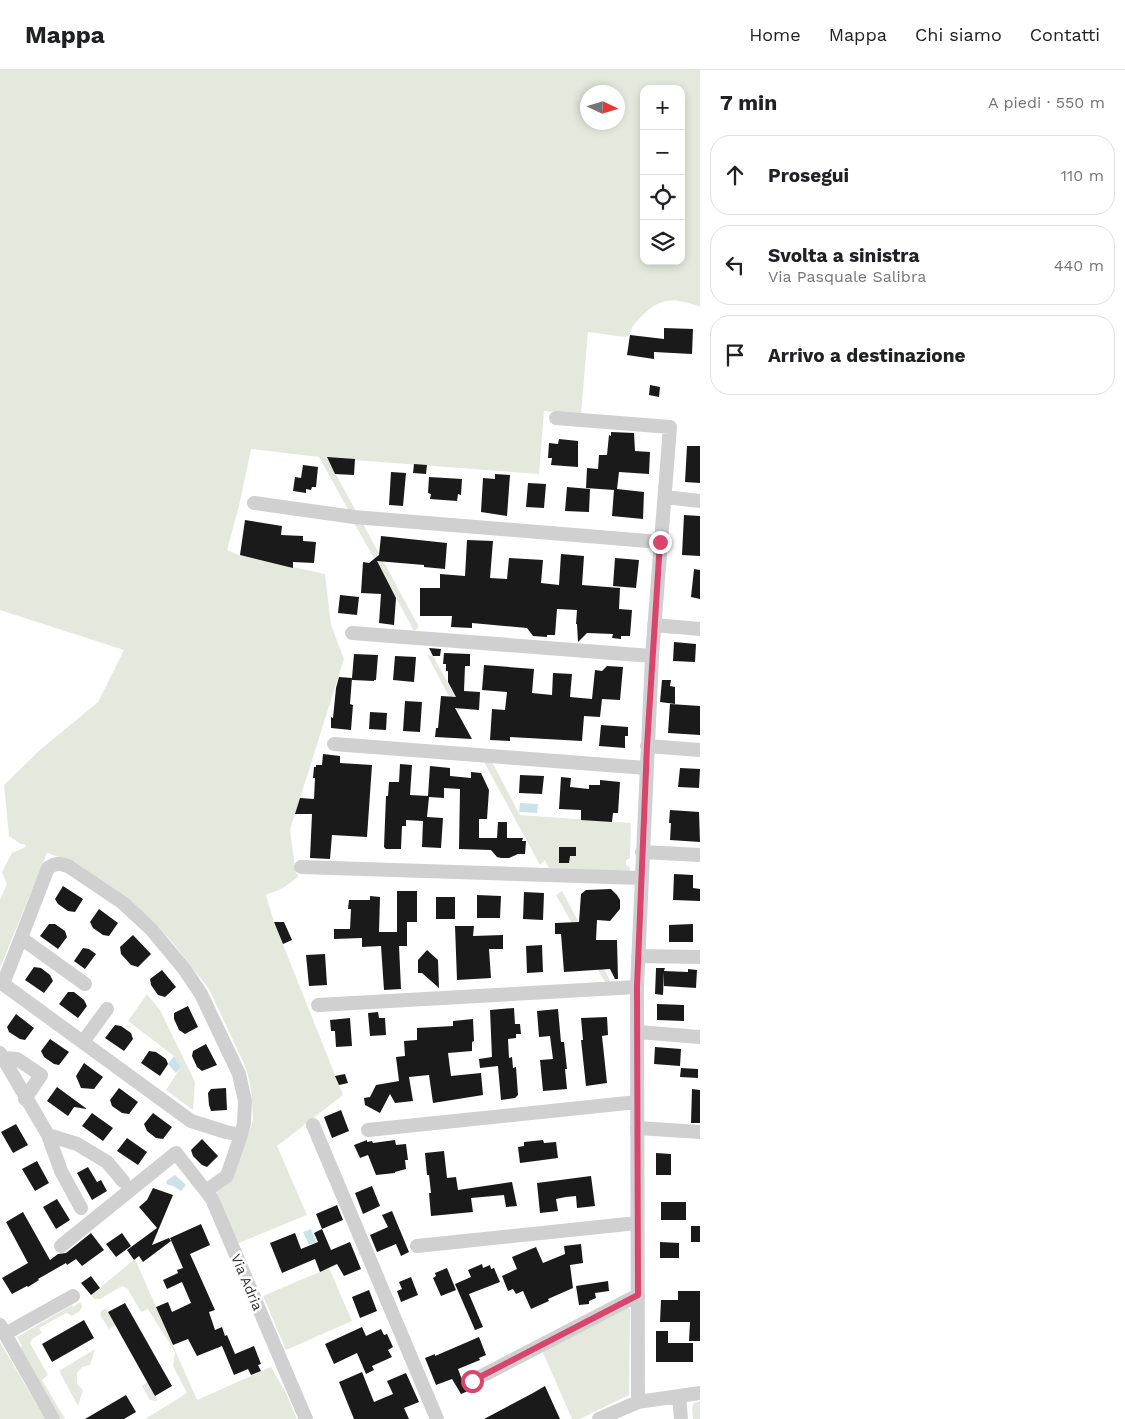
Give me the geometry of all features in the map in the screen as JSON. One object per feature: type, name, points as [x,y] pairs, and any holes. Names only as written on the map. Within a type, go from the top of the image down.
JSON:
[{"type":"street","points":[[556,418],[670,427],[652,656],[638,956],[638,1402]]},
{"type":"street","points":[[665,497],[700,501]]},
{"type":"street","points":[[254,503],[354,517],[660,542]]},
{"type":"street","points":[[654,624],[700,629]]},
{"type":"street","points":[[352,633],[652,656]]},
{"type":"street","points":[[334,744],[646,768]]},
{"type":"street","points":[[647,746],[700,750]]},
{"type":"street","points":[[642,852],[700,855]]},
{"type":"street","points":[[206,1191],[227,1176],[241,1135],[245,1106],[241,1081],[201,994],[185,970],[151,929],[123,903],[68,866],[53,864],[48,868],[2,983],[191,1120],[241,1135]]},
{"type":"street","points":[[301,867],[641,878]]},
{"type":"street","points":[[21,938],[85,984]]},
{"type":"street","points":[[638,956],[700,957]]},
{"type":"street","points":[[318,1005],[637,987]]},
{"type":"street","points":[[83,1042],[107,1009]]},
{"type":"street","points":[[638,1032],[700,1037]]},
{"type":"street","points":[[1,1055],[17,1059],[41,1075],[25,1099]]},
{"type":"street","points":[[1,1055],[25,1099],[48,1135],[61,1171],[81,1208]]},
{"type":"street","points":[[368,1130],[637,1102]]},
{"type":"street","points":[[313,1125],[437,1419]]},
{"type":"street","points":[[637,1128],[700,1132]]},
{"type":"street","points":[[48,1135],[77,1144],[107,1162],[123,1181]]},
{"type":"street","name":"Via Adria","points":[[61,1246],[176,1153],[212,1199],[306,1419]]},
{"type":"street","points":[[417,1246],[637,1223]]},
{"type":"street","points":[[472,1381],[638,1295]]},
{"type":"street","points":[[53,1419],[2,1330],[73,1296]]},
{"type":"street","points":[[599,1419],[638,1402],[700,1393]]},
{"type":"street","points":[[679,1396],[681,1419]]},
{"type":"shaded area","points":[[0,70],[700,70],[700,307],[675,301],[661,303],[647,311],[633,326],[630,335],[625,337],[588,332],[581,414],[544,411],[539,474],[327,458],[356,511],[349,511],[319,457],[251,449],[239,506],[227,550],[238,555],[325,574],[331,625],[344,659],[290,830],[298,877],[283,888],[266,895],[274,922],[343,1095],[277,1146],[307,1215],[239,1243],[233,1237],[216,1193],[233,1180],[253,1120],[251,1089],[246,1068],[209,989],[172,942],[155,923],[126,897],[75,863],[47,853],[0,968],[0,900],[7,884],[2,872],[12,853],[26,847],[25,844],[21,844],[9,836],[4,785],[40,750],[98,702],[124,650],[0,610]]},
{"type":"shaded area","points":[[354,523],[363,524],[419,627],[414,631],[386,579]]},
{"type":"shaded area","points":[[427,655],[433,656],[462,709],[457,711]]},
{"type":"shaded area","points":[[484,762],[492,762],[520,815],[631,823],[630,858],[626,860],[626,865],[630,867],[629,873],[549,868],[545,860],[540,865]]},
{"type":"shaded area","points":[[562,891],[611,982],[605,982],[556,895]]},
{"type":"shaded area","points":[[147,994],[160,1010],[195,1082],[193,1110],[166,1090],[181,1067],[174,1056],[128,1021]]},
{"type":"shaded area","points":[[135,1259],[197,1400],[271,1367],[286,1393],[297,1419],[145,1419],[187,1393],[173,1366],[175,1352],[148,1309],[141,1312],[127,1288],[122,1286],[100,1299],[94,1299],[91,1295]]},
{"type":"shaded area","points":[[329,1268],[352,1321],[286,1350],[263,1296]]},
{"type":"shaded area","points":[[80,1302],[82,1306],[80,1311],[72,1316],[66,1313],[39,1328],[42,1333],[32,1339],[30,1343],[48,1375],[42,1380],[65,1419],[61,1419],[20,1347],[22,1346],[17,1337]]},
{"type":"shaded area","points":[[626,1307],[630,1309],[629,1395],[580,1419],[572,1419],[541,1348]]},
{"type":"shaded area","points":[[106,1308],[116,1325],[109,1329],[100,1315],[101,1311]]},
{"type":"shaded area","points":[[0,1342],[45,1419],[0,1419]]},
{"type":"shaded area","points":[[95,1349],[90,1365],[82,1367],[77,1373],[77,1384],[83,1390],[78,1406],[59,1371]]},
{"type":"shaded area","points":[[148,1382],[158,1400],[150,1400],[142,1386]]},
{"type":"shaded area","points":[[700,1401],[700,1419],[693,1419],[692,1407],[694,1403]]},
{"type":"water","points":[[520,803],[538,804],[537,813],[519,812]]},
{"type":"water","points":[[174,1056],[181,1067],[176,1073],[168,1064]]},
{"type":"water","points":[[175,1175],[186,1185],[181,1191],[166,1184],[167,1180]]},
{"type":"water","points":[[311,1229],[316,1242],[309,1245],[303,1232]]},
{"type":"building","points":[[664,328],[693,329],[692,354],[654,352],[654,359],[627,355],[630,335],[664,339]]},
{"type":"building","points":[[650,385],[660,387],[659,397],[649,395]]},
{"type":"building","points":[[611,432],[634,433],[635,451],[650,452],[649,474],[619,472],[617,489],[644,492],[643,519],[612,516],[614,490],[586,488],[587,468],[598,469],[599,455],[607,455]]},
{"type":"building","points":[[559,439],[578,441],[578,467],[551,465],[552,458],[548,458],[549,443],[558,444]]},
{"type":"building","points":[[687,446],[700,446],[700,483],[685,482]]},
{"type":"building","points":[[327,457],[355,459],[354,475],[335,474]]},
{"type":"building","points":[[414,464],[427,465],[426,474],[413,473]]},
{"type":"building","points":[[303,465],[318,467],[316,487],[312,487],[311,490],[306,489],[306,493],[293,491],[295,477],[301,478]]},
{"type":"building","points":[[391,472],[406,473],[403,506],[389,505]]},
{"type":"building","points":[[495,474],[510,475],[507,516],[481,512],[483,478],[495,479]]},
{"type":"building","points":[[429,477],[462,479],[461,495],[458,494],[457,501],[430,499],[431,494],[428,493]]},
{"type":"building","points":[[528,483],[546,484],[544,508],[526,507]]},
{"type":"building","points":[[567,487],[590,489],[589,512],[565,511]]},
{"type":"building","points":[[684,515],[700,516],[700,556],[682,555]]},
{"type":"building","points":[[245,520],[282,526],[281,535],[303,536],[303,541],[316,542],[314,563],[293,562],[293,568],[240,555]]},
{"type":"building","points":[[381,536],[447,543],[445,569],[424,567],[424,565],[377,561],[396,598],[394,625],[379,623],[381,594],[361,593],[363,562],[369,563],[379,555]]},
{"type":"building","points":[[467,540],[493,541],[490,578],[507,579],[509,558],[543,560],[541,583],[559,585],[561,554],[584,556],[582,585],[620,588],[619,609],[632,610],[630,636],[621,636],[621,639],[612,638],[613,634],[587,633],[578,642],[577,610],[557,609],[555,635],[547,635],[547,637],[533,636],[527,628],[472,623],[472,628],[451,627],[452,616],[420,616],[420,588],[440,588],[440,574],[465,576]]},
{"type":"building","points":[[615,558],[639,560],[636,588],[613,586]]},
{"type":"building","points":[[694,569],[700,570],[700,599],[691,597]]},
{"type":"building","points":[[340,595],[359,597],[357,615],[338,613]]},
{"type":"building","points":[[674,642],[696,644],[695,662],[673,661]]},
{"type":"building","points":[[429,648],[441,649],[440,656],[433,656]]},
{"type":"building","points":[[444,653],[470,654],[470,666],[465,666],[464,691],[480,692],[479,710],[455,708],[472,739],[435,737],[436,728],[438,728],[441,696],[456,697],[448,682],[446,664],[443,664]]},
{"type":"building","points":[[354,654],[378,655],[376,680],[352,680]]},
{"type":"building","points":[[395,656],[416,657],[414,682],[393,680]]},
{"type":"building","points":[[484,665],[534,669],[532,693],[552,695],[553,673],[572,674],[570,697],[592,699],[595,670],[602,671],[607,666],[623,667],[620,700],[602,699],[600,717],[584,716],[582,741],[510,737],[510,741],[490,740],[492,709],[505,710],[507,692],[482,690]]},
{"type":"building","points":[[339,677],[352,678],[350,704],[353,705],[351,730],[331,728],[331,717],[333,718]]},
{"type":"building","points":[[662,680],[671,680],[670,686],[675,687],[675,704],[660,702]]},
{"type":"building","points":[[405,701],[422,702],[420,732],[403,731]]},
{"type":"building","points":[[670,704],[700,706],[700,735],[668,733]]},
{"type":"building","points":[[370,712],[387,713],[386,730],[369,729]]},
{"type":"building","points":[[601,725],[628,727],[628,736],[625,736],[625,748],[599,746]]},
{"type":"building","points":[[323,754],[340,756],[340,763],[372,765],[367,837],[332,835],[330,859],[310,858],[312,814],[295,814],[300,798],[314,799],[314,767],[322,765]]},
{"type":"building","points":[[400,764],[412,765],[410,795],[428,796],[430,766],[450,768],[450,776],[471,778],[471,772],[481,773],[489,790],[487,819],[479,819],[479,838],[497,838],[498,822],[507,822],[507,838],[523,838],[522,841],[526,841],[525,854],[501,858],[497,857],[491,850],[459,849],[460,789],[444,788],[444,798],[429,797],[427,817],[443,818],[441,848],[422,847],[423,821],[406,820],[406,826],[402,826],[401,849],[386,849],[384,847],[386,796],[388,796],[389,782],[399,782]]},
{"type":"building","points":[[680,768],[700,769],[699,788],[678,787]]},
{"type":"building","points":[[520,775],[544,776],[542,794],[519,793]]},
{"type":"building","points":[[561,777],[571,778],[570,787],[589,789],[589,785],[600,785],[600,780],[620,782],[618,813],[613,813],[612,822],[581,820],[581,810],[559,809]]},
{"type":"building","points":[[670,810],[699,812],[700,842],[670,840]]},
{"type":"building","points":[[559,847],[576,847],[576,856],[570,856],[569,863],[559,863]]},
{"type":"building","points":[[674,874],[693,875],[693,888],[700,889],[700,901],[673,900]]},
{"type":"building","points":[[63,886],[83,899],[75,912],[68,911],[58,904],[55,899]]},
{"type":"building","points":[[611,889],[620,900],[620,909],[610,921],[597,920],[596,940],[617,940],[618,979],[615,979],[610,969],[564,972],[561,934],[555,934],[555,923],[579,922],[581,894],[586,890]]},
{"type":"building","points":[[397,891],[417,891],[417,922],[407,922],[407,946],[399,946],[401,989],[384,990],[381,946],[362,947],[362,938],[334,939],[334,929],[350,929],[351,909],[348,909],[349,900],[370,900],[370,896],[380,897],[379,932],[397,932]]},
{"type":"building","points":[[524,892],[544,893],[543,920],[523,919]]},
{"type":"building","points":[[477,895],[501,896],[500,918],[477,918]]},
{"type":"building","points":[[436,897],[455,897],[455,919],[436,919]]},
{"type":"building","points":[[99,909],[118,923],[109,936],[103,935],[93,928],[90,922]]},
{"type":"building","points":[[274,922],[284,922],[292,940],[283,944]]},
{"type":"building","points":[[49,924],[55,924],[65,931],[67,937],[58,949],[40,936]]},
{"type":"building","points":[[693,924],[693,942],[669,942],[669,925]]},
{"type":"building","points":[[455,926],[474,926],[473,936],[503,935],[503,949],[489,949],[491,978],[457,980]]},
{"type":"building","points":[[133,935],[151,954],[138,967],[131,965],[121,954],[120,947]]},
{"type":"building","points":[[542,945],[543,972],[527,973],[526,946]]},
{"type":"building","points":[[83,948],[89,949],[96,954],[85,969],[74,961]]},
{"type":"building","points":[[427,950],[438,960],[439,988],[422,973],[418,973],[418,960]]},
{"type":"building","points":[[325,954],[327,985],[309,986],[306,955]]},
{"type":"building","points":[[34,967],[41,968],[50,975],[53,981],[44,993],[25,980]]},
{"type":"building","points":[[656,968],[665,968],[664,971],[688,972],[688,969],[697,970],[696,988],[664,986],[664,972],[663,995],[655,994]]},
{"type":"building","points":[[162,970],[176,987],[165,997],[158,995],[151,985],[150,979]]},
{"type":"building","points":[[68,992],[74,992],[84,1000],[87,1006],[78,1018],[59,1004]]},
{"type":"building","points":[[657,1004],[684,1005],[684,1021],[657,1020]]},
{"type":"building","points":[[188,1006],[198,1027],[185,1034],[179,1030],[174,1019],[174,1013]]},
{"type":"building","points":[[514,1008],[515,1024],[520,1024],[521,1034],[516,1034],[516,1038],[508,1039],[509,1058],[512,1057],[513,1068],[516,1067],[518,1095],[515,1098],[501,1100],[498,1066],[480,1068],[479,1059],[492,1057],[490,1010]]},
{"type":"building","points":[[558,1009],[561,1042],[564,1042],[567,1089],[543,1091],[540,1060],[553,1059],[550,1036],[539,1037],[537,1011]]},
{"type":"building","points":[[378,1012],[379,1018],[385,1018],[386,1035],[370,1036],[368,1013]]},
{"type":"building","points":[[16,1014],[34,1028],[25,1040],[9,1032],[7,1027]]},
{"type":"building","points":[[607,1017],[608,1035],[602,1036],[607,1083],[586,1086],[581,1040],[583,1040],[581,1018]]},
{"type":"building","points":[[350,1018],[352,1046],[336,1047],[335,1031],[331,1031],[330,1020]]},
{"type":"building","points":[[473,1019],[474,1041],[472,1042],[472,1051],[448,1053],[451,1076],[481,1073],[483,1095],[433,1103],[429,1075],[409,1077],[413,1101],[395,1103],[390,1094],[380,1113],[365,1105],[364,1098],[370,1097],[376,1085],[399,1081],[396,1057],[405,1056],[404,1041],[417,1040],[417,1028],[453,1026],[453,1021]]},
{"type":"building","points":[[115,1025],[121,1026],[131,1033],[133,1039],[124,1051],[105,1038]]},
{"type":"building","points":[[50,1039],[69,1052],[59,1065],[44,1057],[41,1051]]},
{"type":"building","points":[[206,1044],[217,1065],[202,1071],[197,1067],[192,1056],[193,1051]]},
{"type":"building","points":[[655,1047],[681,1049],[680,1066],[654,1064]]},
{"type":"building","points":[[149,1051],[156,1052],[166,1059],[168,1064],[160,1076],[141,1063]]},
{"type":"building","points":[[84,1063],[103,1077],[94,1089],[81,1088],[76,1076]]},
{"type":"building","points":[[681,1068],[698,1069],[698,1078],[680,1077]]},
{"type":"building","points":[[345,1074],[348,1083],[339,1085],[335,1076]]},
{"type":"building","points":[[57,1087],[87,1109],[74,1107],[68,1116],[47,1101]]},
{"type":"building","points":[[119,1088],[138,1102],[129,1114],[122,1113],[112,1106],[110,1100]]},
{"type":"building","points":[[226,1088],[227,1110],[211,1111],[208,1093],[211,1089]]},
{"type":"building","points":[[692,1089],[700,1090],[700,1123],[691,1123]]},
{"type":"building","points":[[341,1110],[349,1131],[332,1138],[324,1117]]},
{"type":"building","points":[[92,1113],[113,1128],[103,1141],[82,1126]]},
{"type":"building","points":[[153,1113],[172,1127],[163,1139],[156,1138],[147,1131],[144,1124]]},
{"type":"building","points":[[16,1124],[28,1145],[13,1153],[1,1132]]},
{"type":"building","points":[[127,1138],[147,1152],[138,1165],[117,1151]]},
{"type":"building","points":[[202,1139],[218,1156],[207,1167],[202,1165],[193,1156],[191,1150]]},
{"type":"building","points":[[367,1140],[367,1142],[372,1141],[373,1143],[395,1140],[396,1145],[406,1144],[408,1160],[405,1160],[406,1169],[395,1173],[376,1175],[368,1155],[360,1158],[354,1145]]},
{"type":"building","points":[[543,1140],[544,1143],[556,1142],[558,1158],[520,1163],[518,1147],[524,1146],[524,1142]]},
{"type":"building","points":[[444,1151],[447,1178],[456,1177],[458,1190],[512,1182],[517,1206],[506,1207],[504,1195],[471,1198],[473,1212],[431,1216],[429,1193],[431,1193],[425,1153]]},
{"type":"building","points":[[656,1153],[671,1154],[671,1175],[656,1175]]},
{"type":"building","points":[[37,1161],[49,1183],[35,1191],[22,1169]]},
{"type":"building","points":[[88,1167],[97,1182],[101,1180],[107,1191],[92,1200],[77,1173]]},
{"type":"building","points":[[591,1176],[595,1206],[577,1208],[576,1196],[566,1197],[556,1199],[558,1211],[540,1213],[537,1183]]},
{"type":"building","points":[[372,1186],[380,1206],[363,1214],[355,1193]]},
{"type":"building","points":[[153,1188],[173,1195],[152,1245],[169,1238],[171,1241],[143,1262],[139,1256],[134,1260],[127,1250],[157,1228],[139,1207],[147,1200]]},
{"type":"building","points":[[57,1199],[70,1220],[56,1229],[43,1207]]},
{"type":"building","points":[[661,1202],[686,1202],[686,1220],[661,1220]]},
{"type":"building","points":[[337,1205],[343,1220],[322,1229],[316,1214]]},
{"type":"building","points":[[392,1211],[409,1252],[401,1256],[396,1244],[377,1252],[370,1235],[388,1227],[382,1215]]},
{"type":"building","points":[[23,1212],[50,1260],[58,1254],[66,1253],[91,1233],[104,1250],[82,1266],[76,1259],[67,1265],[66,1263],[28,1287],[12,1294],[2,1278],[28,1263],[6,1222]]},
{"type":"building","points":[[201,1224],[210,1245],[190,1254],[215,1310],[209,1312],[215,1330],[222,1327],[235,1354],[254,1346],[261,1364],[258,1365],[261,1371],[251,1375],[248,1369],[234,1375],[222,1346],[197,1356],[188,1339],[173,1345],[156,1307],[168,1302],[172,1312],[191,1303],[182,1282],[167,1289],[163,1280],[178,1273],[177,1270],[183,1268],[170,1238]]},
{"type":"building","points":[[691,1226],[700,1226],[700,1242],[691,1242]]},
{"type":"building","points":[[322,1229],[331,1250],[350,1242],[361,1269],[344,1276],[337,1264],[320,1272],[315,1259],[282,1273],[270,1243],[295,1233],[301,1249],[318,1242],[314,1233]]},
{"type":"building","points":[[122,1233],[131,1246],[116,1257],[106,1244]]},
{"type":"building","points":[[660,1242],[679,1243],[679,1258],[660,1258]]},
{"type":"building","points":[[581,1244],[583,1263],[570,1265],[573,1288],[531,1309],[523,1291],[516,1294],[513,1289],[508,1291],[502,1276],[517,1269],[512,1257],[536,1247],[543,1263],[565,1254],[564,1246]]},
{"type":"building","points":[[482,1264],[483,1268],[490,1265],[491,1269],[494,1268],[500,1282],[469,1294],[483,1327],[475,1330],[455,1284],[471,1277],[468,1270]]},
{"type":"building","points":[[447,1268],[456,1290],[441,1296],[433,1278],[436,1276],[435,1273]]},
{"type":"building","points":[[91,1276],[100,1288],[91,1295],[81,1283]]},
{"type":"building","points":[[411,1277],[418,1295],[401,1302],[397,1291],[402,1289],[399,1282]]},
{"type":"building","points":[[608,1281],[609,1291],[595,1293],[596,1298],[589,1301],[589,1304],[579,1305],[576,1286]]},
{"type":"building","points":[[369,1290],[377,1311],[360,1318],[352,1297]]},
{"type":"building","points":[[678,1291],[700,1291],[700,1341],[689,1341],[690,1322],[660,1322],[661,1300],[678,1300]]},
{"type":"building","points":[[125,1303],[172,1386],[155,1396],[108,1312]]},
{"type":"building","points":[[84,1320],[94,1338],[52,1362],[42,1344]]},
{"type":"building","points":[[362,1327],[366,1336],[381,1329],[384,1335],[387,1334],[393,1347],[388,1350],[392,1357],[372,1366],[374,1370],[366,1374],[357,1353],[334,1364],[325,1344]]},
{"type":"building","points":[[656,1331],[668,1331],[668,1343],[693,1343],[693,1362],[656,1362]]},
{"type":"building","points":[[479,1337],[486,1355],[479,1358],[480,1360],[458,1369],[468,1391],[461,1394],[452,1379],[436,1385],[425,1358],[435,1354],[435,1356]]},
{"type":"building","points":[[362,1372],[374,1402],[393,1394],[387,1381],[406,1373],[419,1402],[404,1408],[409,1419],[354,1419],[339,1382]]},
{"type":"building","points":[[545,1386],[560,1419],[484,1419],[533,1393]]},
{"type":"building","points":[[126,1395],[136,1412],[124,1419],[85,1419]]},
{"type":"route","points":[[472,1381],[638,1295],[637,987],[647,746],[660,542]]}]
